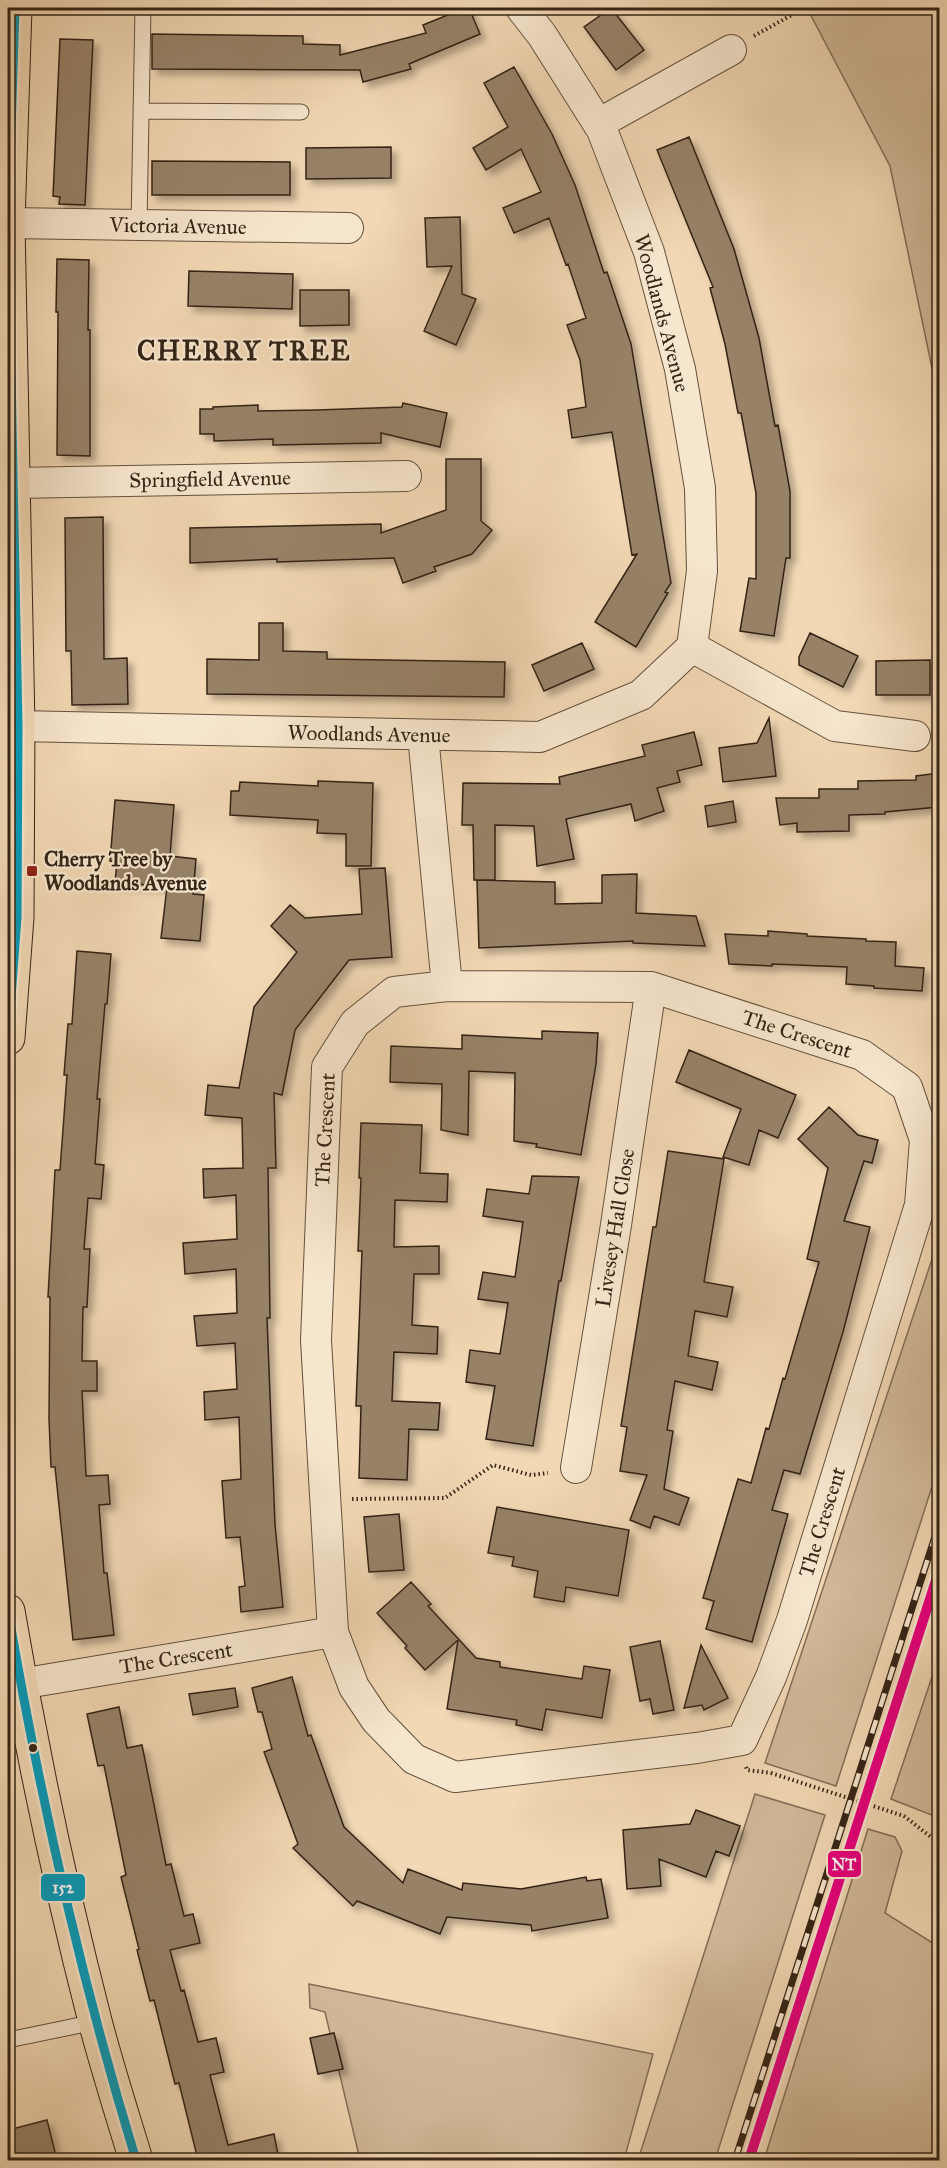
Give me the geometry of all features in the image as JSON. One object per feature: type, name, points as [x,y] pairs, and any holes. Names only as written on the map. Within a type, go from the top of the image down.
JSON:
[{"type":"main road","points":[[8,1038],[18,726],[8,223],[15,8]]},
{"type":"main road","points":[[8,1611],[52,1846],[95,2022],[136,2160]]},
{"type":"street","name":"Woodlands Avenue","points":[[18,726],[540,737],[641,695],[692,647],[702,571],[700,488],[680,369],[649,252],[598,124],[542,34],[521,8]]},
{"type":"street","points":[[598,124],[730,50]]},
{"type":"street","name":"Victoria Avenue","points":[[8,223],[348,228]]},
{"type":"street","name":"Springfield Avenue","points":[[13,483],[406,476]]},
{"type":"street","points":[[692,647],[835,726],[915,736]]},
{"type":"street","points":[[423,735],[447,986]]},
{"type":"street","name":"The Crescent","points":[[447,986],[651,987],[862,1055],[907,1087],[925,1140],[920,1205],[792,1620],[771,1677],[742,1740],[697,1748],[455,1777],[414,1758],[376,1720],[354,1688],[333,1632],[316,1340],[327,1066],[355,1023],[394,992],[447,986]]},
{"type":"street","name":"Livesey Hall Close","points":[[576,1468],[616,1225],[651,987]]},
{"type":"street","name":"The Crescent","points":[[20,1684],[333,1632]]},
{"type":"lane","points":[[139,225],[143,8]]},
{"type":"lane","points":[[141,111],[302,112]]},
{"type":"lane","points":[[8,2040],[95,2022]]},
{"type":"path","points":[[730,50],[804,8]]},
{"type":"path","points":[[326,1500],[445,1498],[493,1465],[531,1475],[576,1468]]},
{"type":"path","points":[[771,1773],[904,1816],[939,1844]]},
{"type":"shaded area","points":[[807,8],[939,8],[939,402],[890,166]]},
{"type":"shaded area","points":[[939,1238],[939,1465],[836,1786],[765,1763]]},
{"type":"shaded area","points":[[939,1656],[939,1818],[891,1799]]},
{"type":"shaded area","points":[[755,1794],[825,1815],[715,2160],[638,2160]]},
{"type":"shaded area","points":[[868,1829],[895,1837],[902,1851],[885,1913],[939,1947],[939,2160],[764,2160]]},
{"type":"shaded area","points":[[309,1984],[653,2054],[624,2160],[360,2160],[325,2012],[310,2008]]},
{"type":"building","points":[[469,8],[480,34],[409,64],[411,69],[363,82],[360,70],[152,69],[152,34],[303,36],[303,44],[340,45],[340,55],[426,33],[423,25]]},
{"type":"building","points":[[611,8],[644,50],[616,70],[584,27]]},
{"type":"building","points":[[60,39],[93,40],[85,205],[59,204],[60,197],[53,196]]},
{"type":"building","points":[[514,67],[552,134],[575,185],[604,273],[607,272],[631,344],[671,583],[665,592],[668,593],[636,647],[595,622],[637,554],[632,555],[612,432],[572,438],[568,410],[586,407],[580,360],[567,325],[586,318],[568,264],[566,265],[549,218],[514,233],[503,208],[541,192],[521,149],[486,170],[473,148],[508,127],[484,83]]},
{"type":"building","points":[[689,137],[734,249],[759,338],[790,491],[790,558],[786,558],[774,636],[740,631],[749,578],[756,579],[756,493],[741,413],[738,413],[725,344],[710,288],[713,287],[657,150]]},
{"type":"building","points":[[391,147],[391,178],[306,179],[306,148]]},
{"type":"building","points":[[152,161],[290,162],[290,195],[152,195]]},
{"type":"building","points":[[460,217],[462,294],[476,299],[456,345],[424,331],[452,266],[427,267],[425,218]]},
{"type":"building","points":[[57,259],[89,260],[90,456],[57,455]]},
{"type":"building","points":[[189,271],[293,274],[292,309],[188,306]]},
{"type":"building","points":[[300,290],[349,290],[349,325],[300,326]]},
{"type":"building","points":[[403,403],[447,413],[440,447],[381,433],[381,443],[273,445],[273,439],[214,441],[214,434],[200,434],[200,409],[213,409],[213,407],[258,405],[258,411],[317,410],[402,407]]},
{"type":"building","points":[[446,459],[481,459],[481,521],[492,530],[472,554],[434,567],[436,571],[403,583],[394,558],[277,562],[277,559],[190,563],[190,528],[381,524],[381,533],[446,510]]},
{"type":"building","points":[[103,517],[104,659],[127,658],[128,704],[72,705],[71,651],[66,651],[65,518]]},
{"type":"building","points":[[259,623],[283,623],[283,651],[327,652],[327,659],[505,662],[504,697],[207,694],[207,659],[259,660]]},
{"type":"building","points":[[810,633],[858,656],[843,687],[799,665],[799,657]]},
{"type":"building","points":[[582,643],[594,669],[544,691],[532,665]]},
{"type":"building","points":[[930,660],[930,695],[876,695],[876,661]]},
{"type":"building","points":[[769,718],[776,776],[723,782],[719,748],[757,743]]},
{"type":"building","points":[[694,732],[702,765],[677,771],[680,782],[657,788],[664,811],[635,821],[631,804],[566,819],[574,859],[537,866],[534,826],[495,825],[495,880],[474,880],[473,825],[462,825],[463,783],[560,784],[559,777],[645,756],[642,745]]},
{"type":"building","points":[[939,773],[939,807],[885,812],[885,814],[849,815],[849,831],[797,832],[797,823],[780,825],[776,798],[819,798],[819,789],[858,789],[858,781],[916,780],[916,776]]},
{"type":"building","points":[[318,781],[373,783],[371,866],[346,866],[346,834],[317,833],[318,820],[230,815],[231,791],[239,791],[240,782],[318,786]]},
{"type":"building","points":[[115,800],[174,805],[170,856],[196,859],[193,894],[204,895],[200,941],[161,938],[167,887],[115,882],[117,862],[110,861]]},
{"type":"building","points":[[733,801],[736,822],[708,827],[705,806]]},
{"type":"building","points":[[385,868],[392,957],[349,960],[295,1030],[282,1095],[274,1093],[276,1168],[268,1168],[270,1318],[267,1318],[275,1525],[283,1607],[241,1612],[239,1587],[245,1586],[240,1537],[226,1538],[222,1481],[241,1479],[239,1417],[205,1420],[204,1392],[237,1389],[235,1343],[197,1346],[194,1316],[237,1313],[236,1269],[185,1274],[183,1243],[237,1239],[236,1195],[204,1198],[203,1169],[243,1168],[242,1118],[205,1115],[208,1085],[239,1088],[254,1007],[297,952],[271,926],[290,905],[305,918],[362,914],[359,869]]},
{"type":"building","points":[[637,874],[636,913],[696,916],[705,946],[633,943],[633,941],[479,948],[477,880],[555,882],[555,904],[602,903],[602,875]]},
{"type":"building","points":[[768,931],[896,942],[895,966],[924,968],[922,991],[846,984],[847,967],[729,964],[725,934],[768,936]]},
{"type":"building","points":[[77,951],[111,954],[97,1099],[100,1099],[95,1164],[104,1165],[101,1199],[88,1198],[84,1249],[90,1249],[87,1307],[83,1307],[82,1361],[97,1361],[97,1391],[82,1391],[86,1476],[108,1475],[110,1504],[99,1505],[104,1573],[107,1573],[114,1635],[73,1640],[55,1467],[51,1467],[50,1297],[48,1297],[55,1170],[60,1170],[67,1075],[64,1075],[68,1024],[72,1024]]},
{"type":"building","points":[[542,1031],[598,1033],[596,1064],[581,1155],[514,1141],[515,1073],[469,1071],[468,1135],[441,1130],[442,1084],[390,1082],[391,1046],[462,1049],[462,1035],[542,1039]]},
{"type":"building","points":[[689,1050],[796,1095],[778,1138],[759,1130],[749,1165],[723,1157],[741,1109],[676,1082]]},
{"type":"building","points":[[829,1107],[858,1135],[878,1140],[872,1163],[864,1161],[844,1221],[870,1227],[843,1332],[800,1474],[784,1470],[772,1510],[788,1514],[752,1642],[706,1629],[714,1601],[703,1598],[738,1479],[751,1483],[766,1428],[769,1429],[783,1378],[785,1379],[819,1262],[807,1259],[828,1168],[798,1139]]},
{"type":"building","points":[[361,1123],[422,1125],[420,1173],[448,1174],[447,1202],[395,1200],[394,1247],[439,1246],[439,1274],[414,1274],[412,1325],[438,1327],[437,1354],[394,1352],[392,1401],[440,1403],[438,1430],[409,1429],[407,1480],[359,1478],[361,1406],[356,1406],[362,1251],[358,1251]]},
{"type":"building","points":[[668,1151],[724,1159],[704,1282],[733,1287],[727,1317],[695,1311],[688,1356],[718,1362],[712,1390],[675,1381],[667,1430],[673,1431],[664,1489],[689,1498],[679,1525],[654,1516],[650,1528],[630,1520],[647,1475],[620,1471],[627,1427],[621,1426],[653,1227],[656,1227]]},
{"type":"building","points":[[532,1176],[579,1177],[561,1281],[559,1281],[533,1446],[486,1439],[495,1386],[466,1382],[470,1350],[500,1354],[508,1303],[478,1299],[483,1272],[515,1277],[523,1222],[483,1216],[487,1189],[529,1194]]},
{"type":"building","points":[[497,1507],[629,1530],[618,1596],[566,1587],[564,1602],[534,1597],[538,1571],[512,1566],[514,1557],[488,1553]]},
{"type":"building","points":[[399,1514],[404,1570],[369,1572],[364,1517]]},
{"type":"building","points":[[411,1582],[431,1604],[428,1606],[476,1658],[500,1662],[500,1667],[582,1679],[584,1666],[610,1670],[602,1718],[546,1709],[542,1730],[516,1725],[517,1720],[447,1709],[458,1640],[425,1670],[377,1613]]},
{"type":"building","points":[[660,1641],[674,1710],[653,1714],[650,1699],[640,1701],[630,1647]]},
{"type":"building","points":[[701,1645],[728,1698],[704,1710],[702,1705],[684,1708]]},
{"type":"building","points":[[292,1677],[308,1736],[311,1735],[344,1827],[403,1883],[408,1869],[462,1890],[463,1883],[521,1889],[586,1877],[587,1881],[601,1879],[608,1918],[532,1931],[531,1925],[447,1917],[440,1934],[357,1901],[353,1906],[293,1848],[298,1844],[264,1752],[272,1749],[262,1712],[258,1712],[252,1688]]},
{"type":"building","points":[[235,1688],[238,1707],[193,1715],[189,1694]]},
{"type":"building","points":[[119,1707],[127,1748],[142,1745],[166,1865],[171,1864],[184,1916],[193,1914],[200,1943],[170,1950],[198,2042],[216,2038],[224,2072],[210,2075],[228,2145],[274,2134],[279,2160],[198,2160],[179,2083],[175,2084],[154,2000],[150,2001],[137,1950],[139,1949],[121,1877],[126,1875],[104,1765],[98,1766],[87,1714]]},
{"type":"building","points":[[696,1810],[740,1826],[729,1856],[716,1851],[706,1877],[659,1859],[661,1886],[627,1889],[623,1830],[690,1824]]},
{"type":"building","points":[[334,2033],[343,2069],[318,2074],[310,2038]]},
{"type":"building","points":[[47,2120],[57,2160],[8,2160],[8,2130]]},
{"type":"railway","points":[[735,2160],[940,1521]]},
{"type":"transit line","name":"152","points":[[8,1038],[17,917],[18,726],[8,223],[15,8]]},
{"type":"transit line","name":"NT","points":[[749,2160],[940,1568]]},
{"type":"transit line","name":"152","points":[[8,1611],[20,1681],[63,1888],[97,2024],[136,2160]]},
{"type":"place","name":"Cherry Tree by Woodlands Avenue","points":[[32,871]]},
{"type":"district","name":"CHERRY TREE","points":[[244,351]]}]
